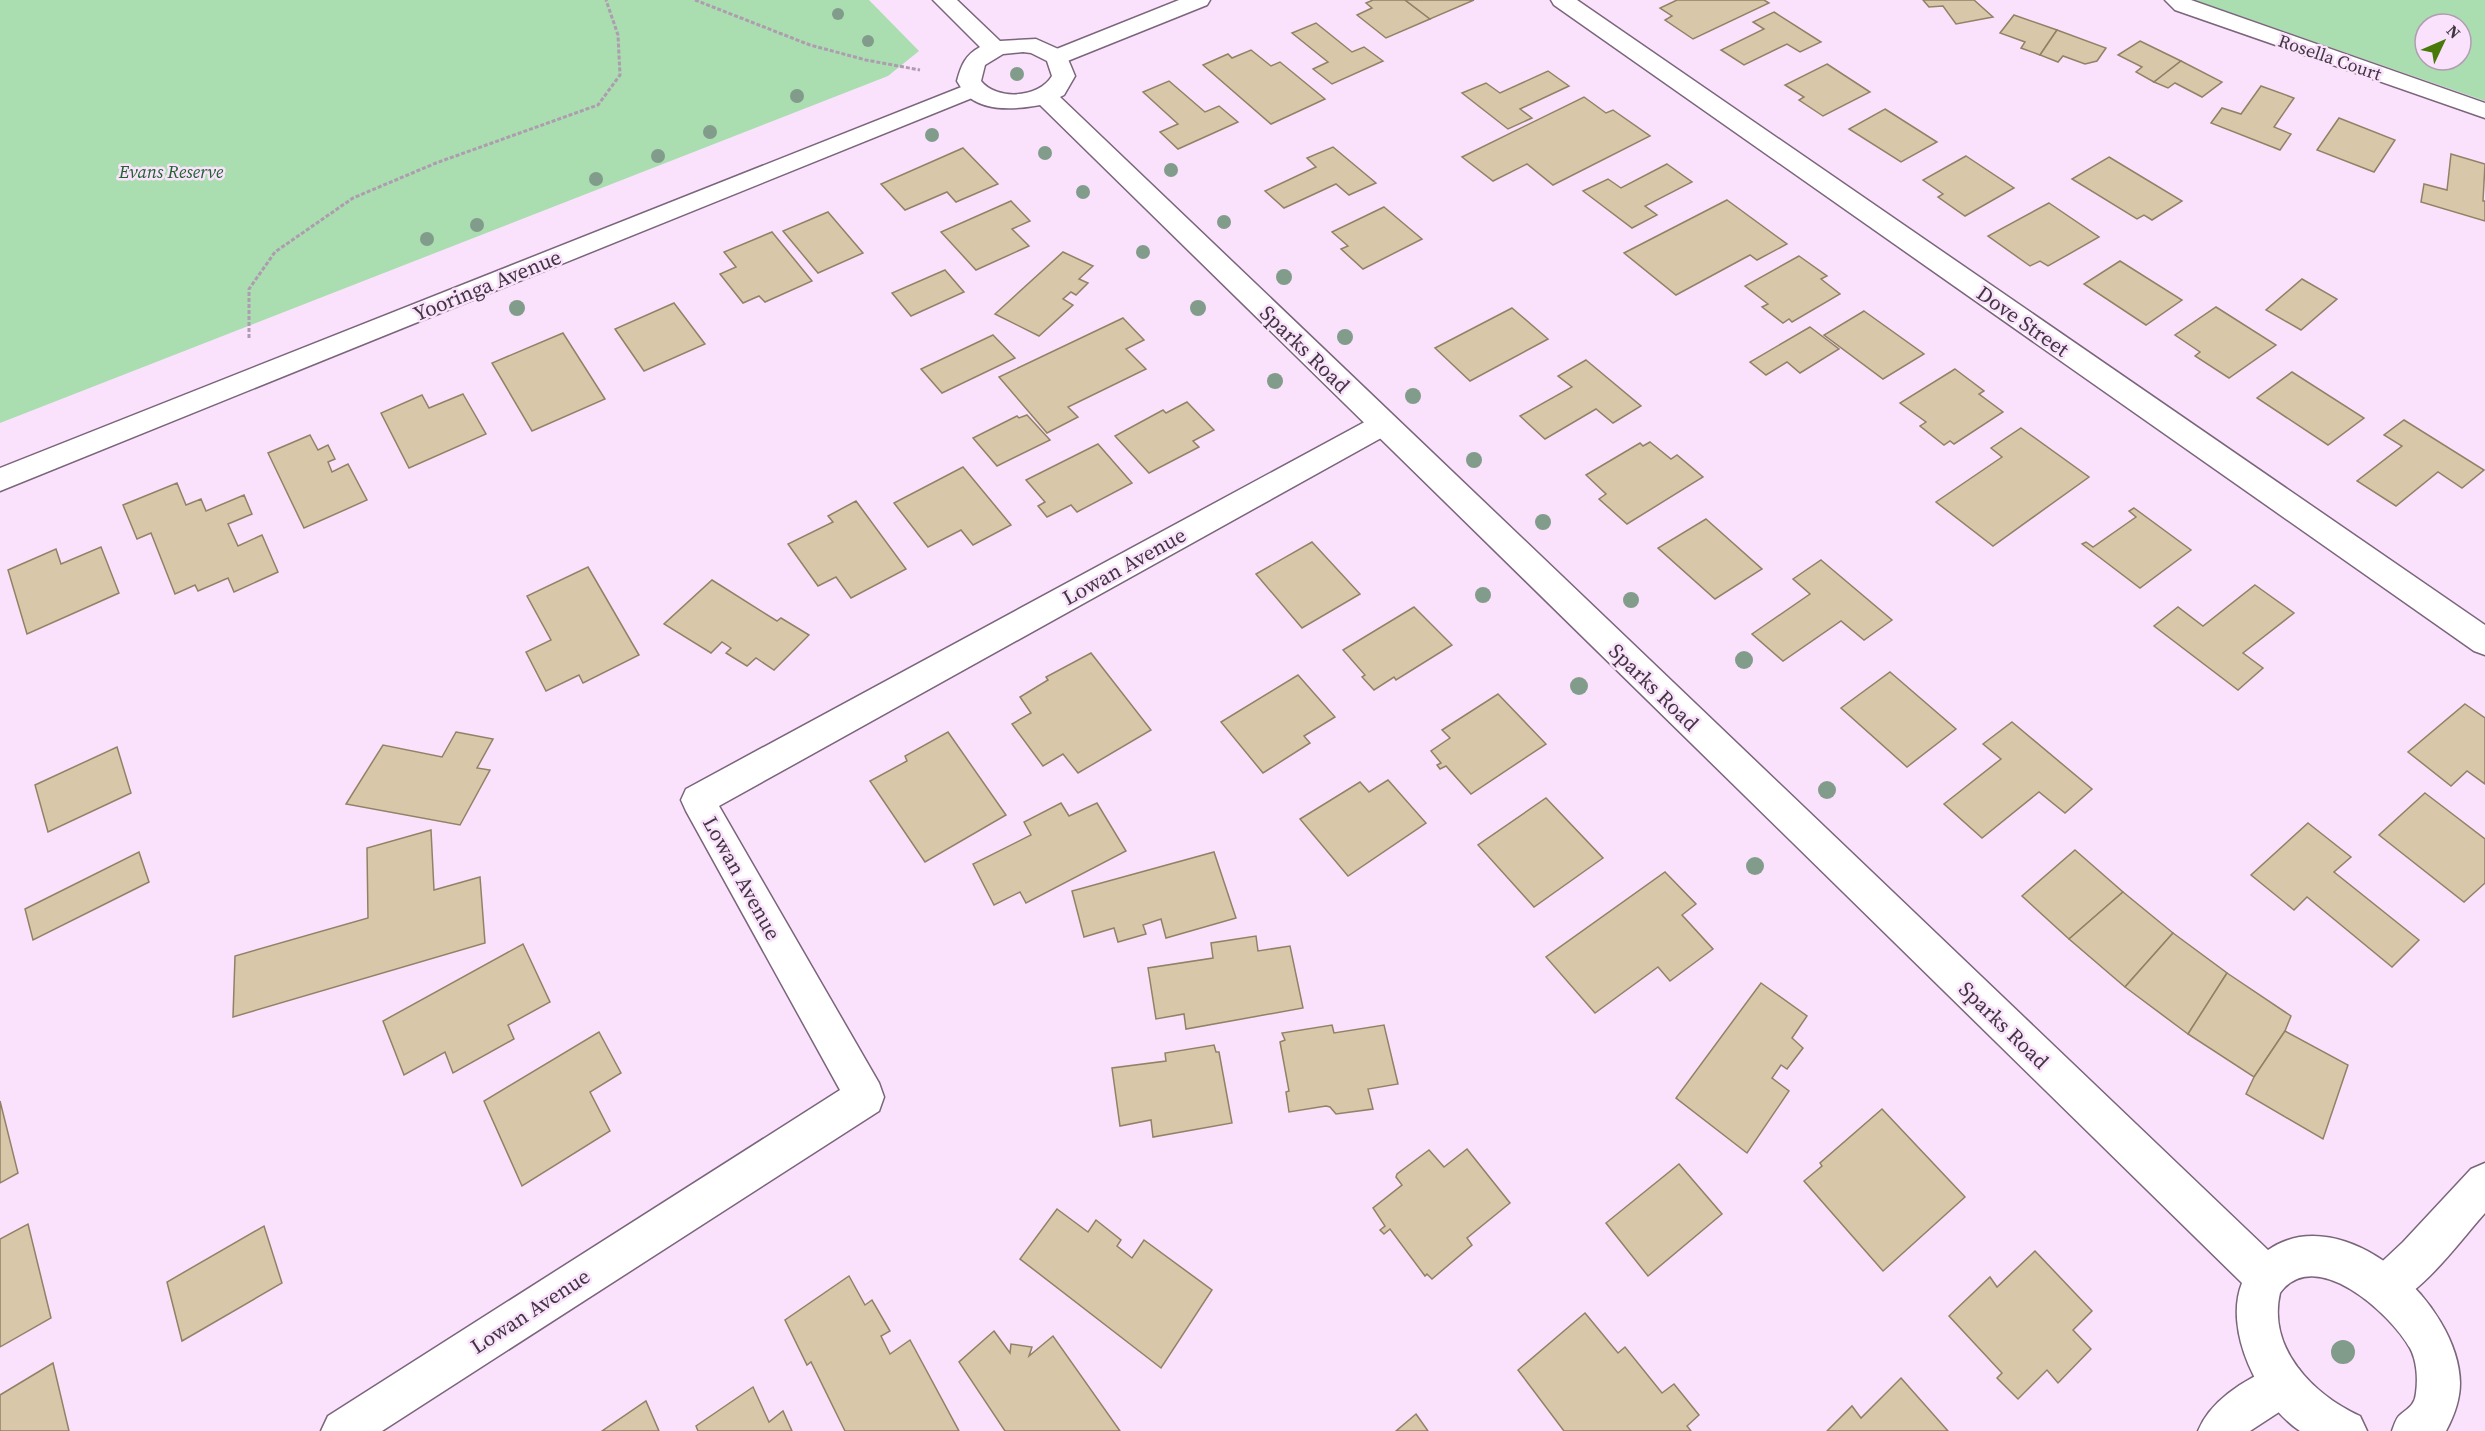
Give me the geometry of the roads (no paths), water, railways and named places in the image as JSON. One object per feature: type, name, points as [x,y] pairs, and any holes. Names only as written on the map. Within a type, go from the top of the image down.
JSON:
[{"type":"street","points":[[944,0],[995,49]]},
{"type":"street","points":[[1057,57],[1199,0]]},
{"type":"street","name":"Dove Street","points":[[1562,0],[2485,642]]},
{"type":"street","name":"Rosella Court","points":[[2176,0],[2183,5],[2485,111]]},
{"type":"street","points":[[1009,45],[1036,46],[1057,57],[1064,72],[1061,81],[1044,95],[1013,102],[990,98],[974,89],[969,80],[969,71],[974,62],[983,54],[995,49],[1009,45]]},
{"type":"street","name":"Yooringa Avenue","points":[[0,480],[974,89]]},
{"type":"street","name":"Sparks Road","points":[[1044,95],[1382,425],[2266,1277]]},
{"type":"street","name":"Lowan Avenue","points":[[344,1431],[865,1096],[698,800],[1382,425]]},
{"type":"street","points":[[2386,1287],[2418,1257],[2485,1183]]},
{"type":"street","points":[[2345,1431],[2309,1410],[2284,1384],[2266,1355],[2257,1325],[2257,1299],[2266,1277],[2283,1263],[2306,1257],[2331,1259],[2359,1269],[2386,1287],[2408,1308],[2426,1334],[2436,1361],[2439,1387],[2434,1410],[2420,1430]]},
{"type":"street","points":[[2220,1431],[2234,1416],[2284,1384]]},
{"type":"park label","name":"Evans Reserve","points":[[171,171]]}]
